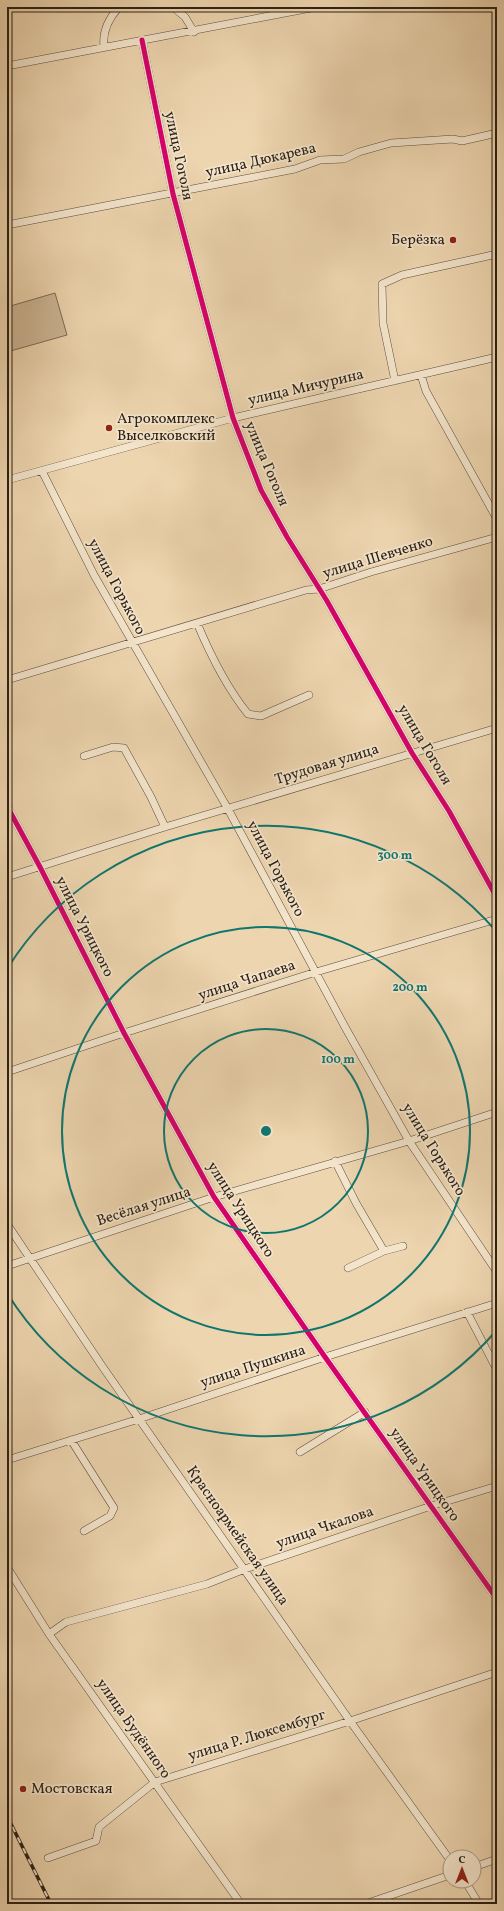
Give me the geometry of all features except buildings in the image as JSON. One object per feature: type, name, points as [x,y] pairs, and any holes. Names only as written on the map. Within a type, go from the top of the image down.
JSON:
[{"type":"street","points":[[104,47],[103,38],[110,17],[119,7]]},
{"type":"street","points":[[173,7],[185,17],[194,32]]},
{"type":"street","points":[[7,66],[142,40],[194,32],[316,7]]},
{"type":"street","name":"улица Гоголя","points":[[142,40],[173,194],[233,418],[261,490],[412,753],[449,811],[497,898]]},
{"type":"street","name":"улица Дюкарева","points":[[7,225],[295,170],[320,160],[344,158],[359,152],[391,144],[453,139],[462,141],[497,133]]},
{"type":"street","points":[[395,381],[383,323],[382,284],[402,276],[497,254]]},
{"type":"street","name":"улица Мичурина","points":[[7,480],[233,418],[497,357]]},
{"type":"street","points":[[421,375],[426,391],[497,519]]},
{"type":"street","name":"улица Горького","points":[[42,471],[94,575],[130,642],[228,809],[345,1027],[409,1140],[497,1272]]},
{"type":"street","name":"улица Шевченко","points":[[7,680],[91,656],[130,642],[306,590],[319,589],[371,572],[497,537]]},
{"type":"street","points":[[197,623],[205,642],[248,714],[261,716],[309,695]]},
{"type":"street","name":"Трудовая улица","points":[[7,877],[165,827],[497,728]]},
{"type":"street","points":[[84,756],[113,747],[124,748],[151,797],[165,827]]},
{"type":"street","name":"улица Урицкого","points":[[7,806],[40,867],[124,1033],[214,1197],[325,1357],[497,1599]]},
{"type":"street","name":"улица Чапаева","points":[[7,1072],[316,972],[497,920]]},
{"type":"street","name":"Весёлая улица","points":[[7,1266],[214,1197],[409,1140],[497,1112]]},
{"type":"street","points":[[335,1161],[356,1203],[384,1251]]},
{"type":"street","name":"Красноармейская улица","points":[[7,1224],[29,1259],[139,1419],[350,1721],[442,1849]]},
{"type":"street","points":[[348,1268],[384,1251],[403,1246]]},
{"type":"street","name":"улица Пушкина","points":[[7,1460],[139,1419],[325,1357],[497,1304]]},
{"type":"street","points":[[467,1312],[497,1370]]},
{"type":"street","points":[[300,1452],[365,1412]]},
{"type":"street","points":[[71,1440],[114,1508],[110,1516],[84,1531]]},
{"type":"street","name":"улица Чкалова","points":[[49,1634],[66,1622],[207,1584],[244,1569],[431,1506],[497,1486]]},
{"type":"street","name":"улица Будённого","points":[[7,1567],[49,1634],[241,1904]]},
{"type":"street","name":"улица Р. Люксембург","points":[[48,1858],[96,1841],[99,1827],[155,1782],[350,1721],[497,1672]]},
{"type":"street","points":[[482,1864],[497,1859]]},
{"type":"street","points":[[365,1904],[442,1878]]},
{"type":"street","points":[[470,1889],[480,1904]]},
{"type":"shaded area","points":[[55,293],[67,335],[7,352],[7,307]]},
{"type":"railway","points":[[7,1816],[51,1904]]},
{"type":"cycle path","points":[[142,40],[173,194],[233,418],[261,490],[287,537],[327,601],[412,753],[449,811],[497,898]]},
{"type":"cycle path","points":[[7,806],[40,867],[124,1033],[214,1197],[325,1357],[497,1599]]},
{"type":"place","name":"Берёзка","points":[[453,240]]},
{"type":"place","name":"Агрокомплекс Выселковский","points":[[109,428]]},
{"type":"place","name":"Мостовская","points":[[23,1789]]}]
